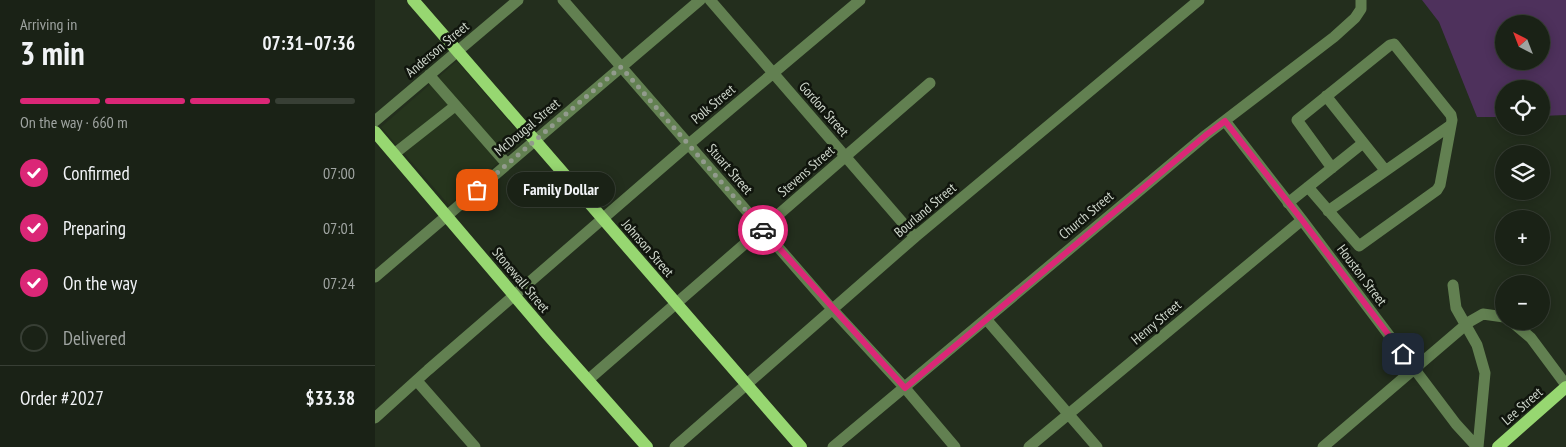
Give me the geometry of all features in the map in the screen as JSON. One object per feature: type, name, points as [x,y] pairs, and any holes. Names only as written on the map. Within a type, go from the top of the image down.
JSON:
[{"type":"main road","name":"Johnson Street","points":[[413,0],[801,447]]},
{"type":"main road","name":"Stonewall Street","points":[[375,132],[647,447]]},
{"type":"main road","name":"Lee Street","points":[[1498,447],[1566,386]]},
{"type":"street","name":"Anderson Street","points":[[375,121],[519,0]]},
{"type":"street","name":"Stuart Street","points":[[563,0],[955,447]]},
{"type":"street","name":"McDougal Street","points":[[375,277],[700,0]]},
{"type":"street","name":"Gordon Street","points":[[710,0],[915,237]]},
{"type":"street","name":"Bourland Street","points":[[675,447],[915,237],[1199,0]]},
{"type":"street","name":"Polk Street","points":[[417,381],[854,2]]},
{"type":"street","name":"Church Street","points":[[833,447],[1206,135],[1334,37],[1355,18],[1361,5]]},
{"type":"street","points":[[1308,187],[1356,245],[1359,246],[1363,245],[1437,190],[1440,185],[1451,125],[1451,115],[1394,44],[1389,45],[1297,120],[1332,168]]},
{"type":"street","points":[[429,75],[507,164]]},
{"type":"street","name":"Stevens Street","points":[[588,380],[930,83]]},
{"type":"street","points":[[1326,96],[1385,170]]},
{"type":"street","points":[[394,154],[455,106]]},
{"type":"street","name":"Houston Street","points":[[1225,121],[1456,424],[1477,447]]},
{"type":"street","points":[[1328,211],[1451,125]]},
{"type":"street","points":[[1288,203],[1363,144]]},
{"type":"street","name":"Henry Street","points":[[1029,447],[1302,220]]},
{"type":"street","points":[[1453,285],[1456,308],[1477,345],[1485,373],[1477,447]]},
{"type":"street","points":[[1323,447],[1466,324],[1483,314],[1495,316]]},
{"type":"street","points":[[986,319],[1097,447]]},
{"type":"street","points":[[1522,330],[1531,338],[1566,386]]},
{"type":"street","points":[[375,418],[417,381],[475,447]]},
{"type":"shaded area","points":[[1422,0],[1566,0],[1566,115],[1550,116],[1550,80],[1495,80],[1495,117],[1477,117],[1439,22]]},
{"type":"shaded area","points":[[457,61],[525,140],[449,205],[381,127]]},
{"type":"way so far","points":[[477,190],[621,67],[763,230]]},
{"type":"place","name":"Family Dollar","points":[[477,190]]},
{"type":"route","points":[[763,230],[905,388],[1225,121],[1403,354]]}]
